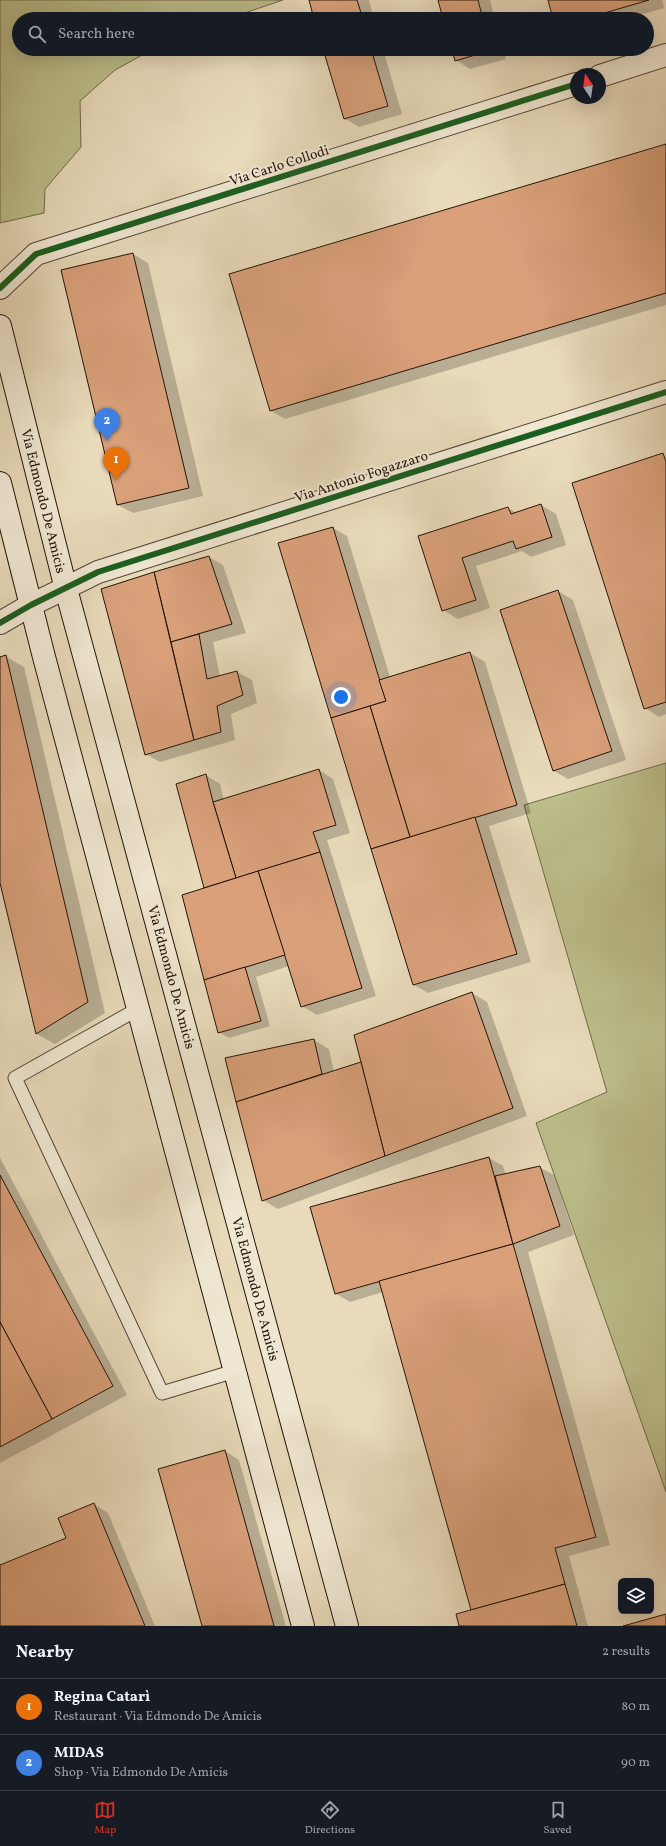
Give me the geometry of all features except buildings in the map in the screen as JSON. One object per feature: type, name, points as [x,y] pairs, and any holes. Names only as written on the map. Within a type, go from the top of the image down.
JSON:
[{"type":"main road","points":[[606,74],[666,55]]},
{"type":"main road","name":"Via Carlo Collodi","points":[[0,288],[36,254],[570,86]]},
{"type":"main road","name":"Via Edmondo De Amicis","points":[[0,326],[66,589],[347,1626]]},
{"type":"main road","name":"Via Antonio Fogazzaro","points":[[0,624],[31,605],[98,572],[666,392]]},
{"type":"main road","points":[[0,483],[138,1009],[303,1626]]},
{"type":"lane","points":[[138,1009],[15,1078],[162,1393],[235,1371]]},
{"type":"green space","points":[[0,0],[283,0],[248,12],[12,12],[12,56],[140,56],[115,70],[80,101],[81,147],[45,189],[44,213],[0,223]]},
{"type":"green space","points":[[666,763],[666,1492],[536,1123],[607,1092],[524,805]]},
{"type":"cycle path","points":[[0,288],[36,254],[570,86]]},
{"type":"cycle path","points":[[0,623],[31,605],[98,572],[666,392]]},
{"type":"place","name":"MIDAS","points":[[107,441]]},
{"type":"place","name":"Regina Catarì","points":[[116,480]]}]
